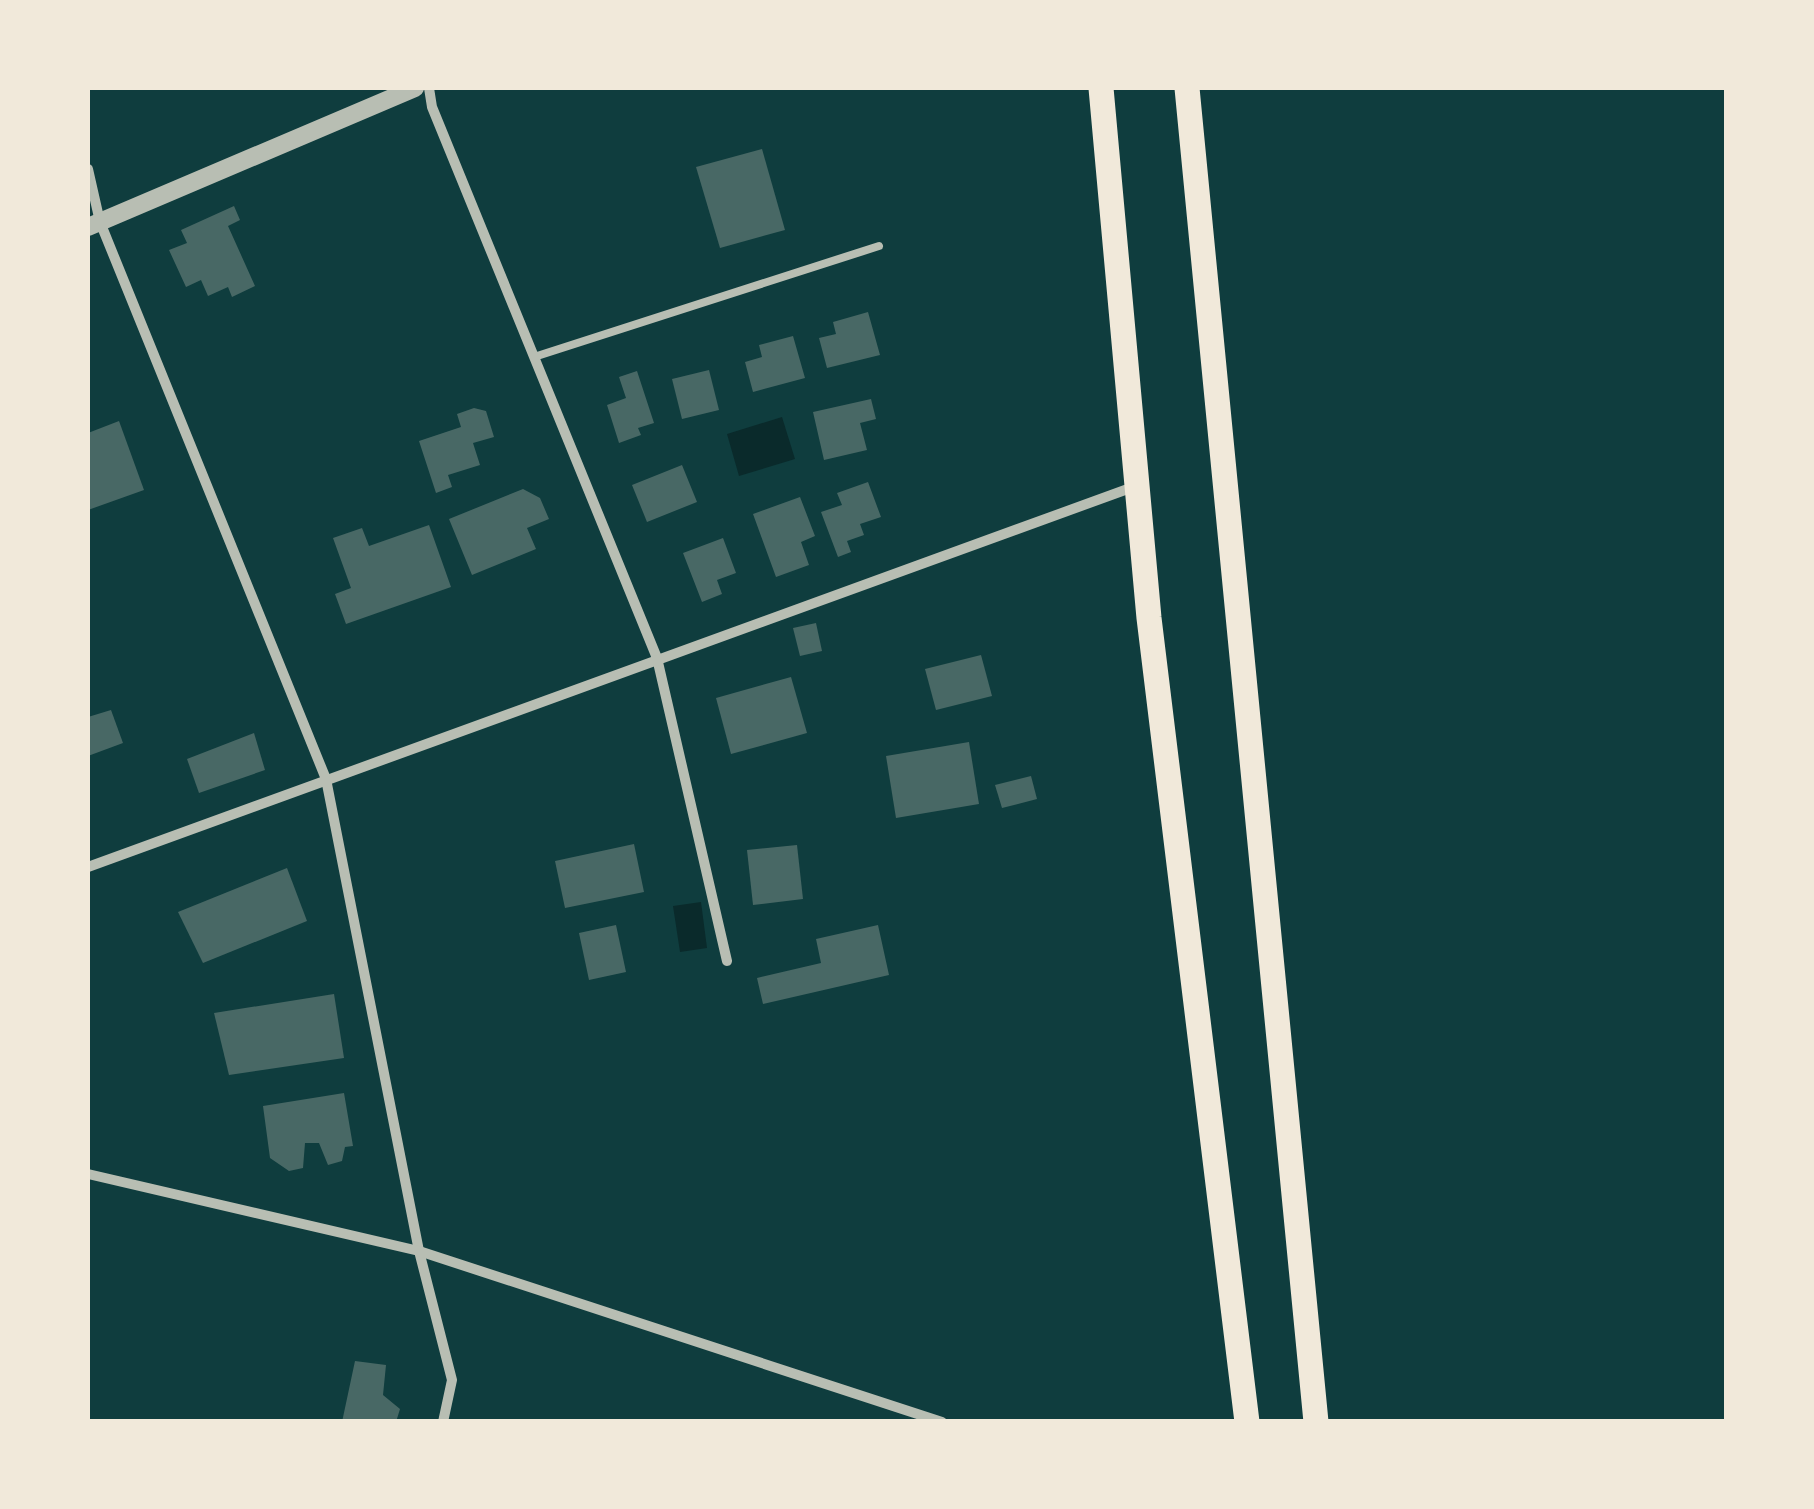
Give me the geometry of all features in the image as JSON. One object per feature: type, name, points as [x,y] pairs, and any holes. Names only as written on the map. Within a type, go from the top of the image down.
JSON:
[{"type":"main road","points":[[1101,88],[1151,638],[1247,1422]]},
{"type":"main road","points":[[1187,88],[1316,1422]]},
{"type":"street","points":[[94,225],[416,88]]},
{"type":"street","points":[[429,88],[432,107],[657,658],[726,961]]},
{"type":"street","points":[[88,169],[94,225],[326,779],[419,1250],[452,1380],[443,1422]]},
{"type":"street","points":[[88,867],[1137,485]]},
{"type":"street","points":[[88,1174],[419,1250],[942,1422]]},
{"type":"lane","points":[[534,357],[879,246]]},
{"type":"water","points":[[782,417],[795,459],[739,476],[727,434]]},
{"type":"water","points":[[701,902],[707,948],[680,952],[673,906]]},
{"type":"building","points":[[762,149],[785,230],[720,248],[696,167]]},
{"type":"building","points":[[234,206],[240,220],[228,226],[255,286],[232,297],[228,287],[208,296],[201,280],[186,287],[169,250],[187,243],[181,230]]},
{"type":"building","points":[[868,312],[880,355],[827,368],[819,338],[836,334],[833,322]]},
{"type":"building","points":[[793,336],[805,378],[753,392],[745,362],[762,357],[759,345]]},
{"type":"building","points":[[709,370],[719,410],[682,419],[672,379]]},
{"type":"building","points":[[637,371],[654,423],[638,428],[641,435],[619,443],[607,405],[626,398],[619,377]]},
{"type":"building","points":[[871,399],[876,419],[860,423],[867,450],[824,460],[813,412]]},
{"type":"building","points":[[474,408],[486,411],[494,437],[473,443],[480,465],[448,475],[452,487],[436,493],[419,441],[461,427],[457,414]]},
{"type":"building","points":[[119,421],[144,490],[88,510],[88,433]]},
{"type":"building","points":[[682,465],[697,502],[647,522],[632,485]]},
{"type":"building","points":[[868,482],[881,517],[860,524],[864,535],[847,541],[851,552],[838,557],[821,512],[842,505],[837,493]]},
{"type":"building","points":[[523,489],[540,498],[549,519],[527,528],[536,549],[472,575],[449,519]]},
{"type":"building","points":[[800,497],[815,536],[801,542],[809,565],[776,577],[753,514]]},
{"type":"building","points":[[429,525],[451,587],[346,624],[335,594],[351,588],[333,538],[362,528],[369,546]]},
{"type":"building","points":[[723,538],[736,573],[717,580],[722,594],[702,602],[683,553]]},
{"type":"building","points":[[816,623],[822,651],[800,656],[793,628]]},
{"type":"building","points":[[981,655],[992,696],[936,710],[925,669]]},
{"type":"building","points":[[791,677],[807,733],[731,754],[716,698]]},
{"type":"building","points":[[111,710],[123,743],[88,756],[88,717]]},
{"type":"building","points":[[254,733],[265,770],[199,793],[187,759]]},
{"type":"building","points":[[969,742],[979,804],[896,818],[886,756]]},
{"type":"building","points":[[1031,776],[1037,799],[1002,808],[995,785]]},
{"type":"building","points":[[634,844],[644,892],[565,908],[555,861]]},
{"type":"building","points":[[797,845],[803,899],[753,905],[747,850]]},
{"type":"building","points":[[287,868],[307,921],[203,963],[178,912]]},
{"type":"building","points":[[616,925],[626,972],[589,980],[579,933]]},
{"type":"building","points":[[878,925],[889,975],[763,1004],[757,978],[821,963],[816,939]]},
{"type":"building","points":[[334,994],[344,1058],[229,1075],[214,1013]]},
{"type":"building","points":[[344,1093],[353,1146],[345,1147],[342,1161],[328,1165],[319,1143],[305,1143],[303,1168],[289,1171],[270,1158],[263,1106]]},
{"type":"building","points":[[355,1361],[386,1365],[383,1395],[400,1409],[396,1422],[342,1422]]}]
